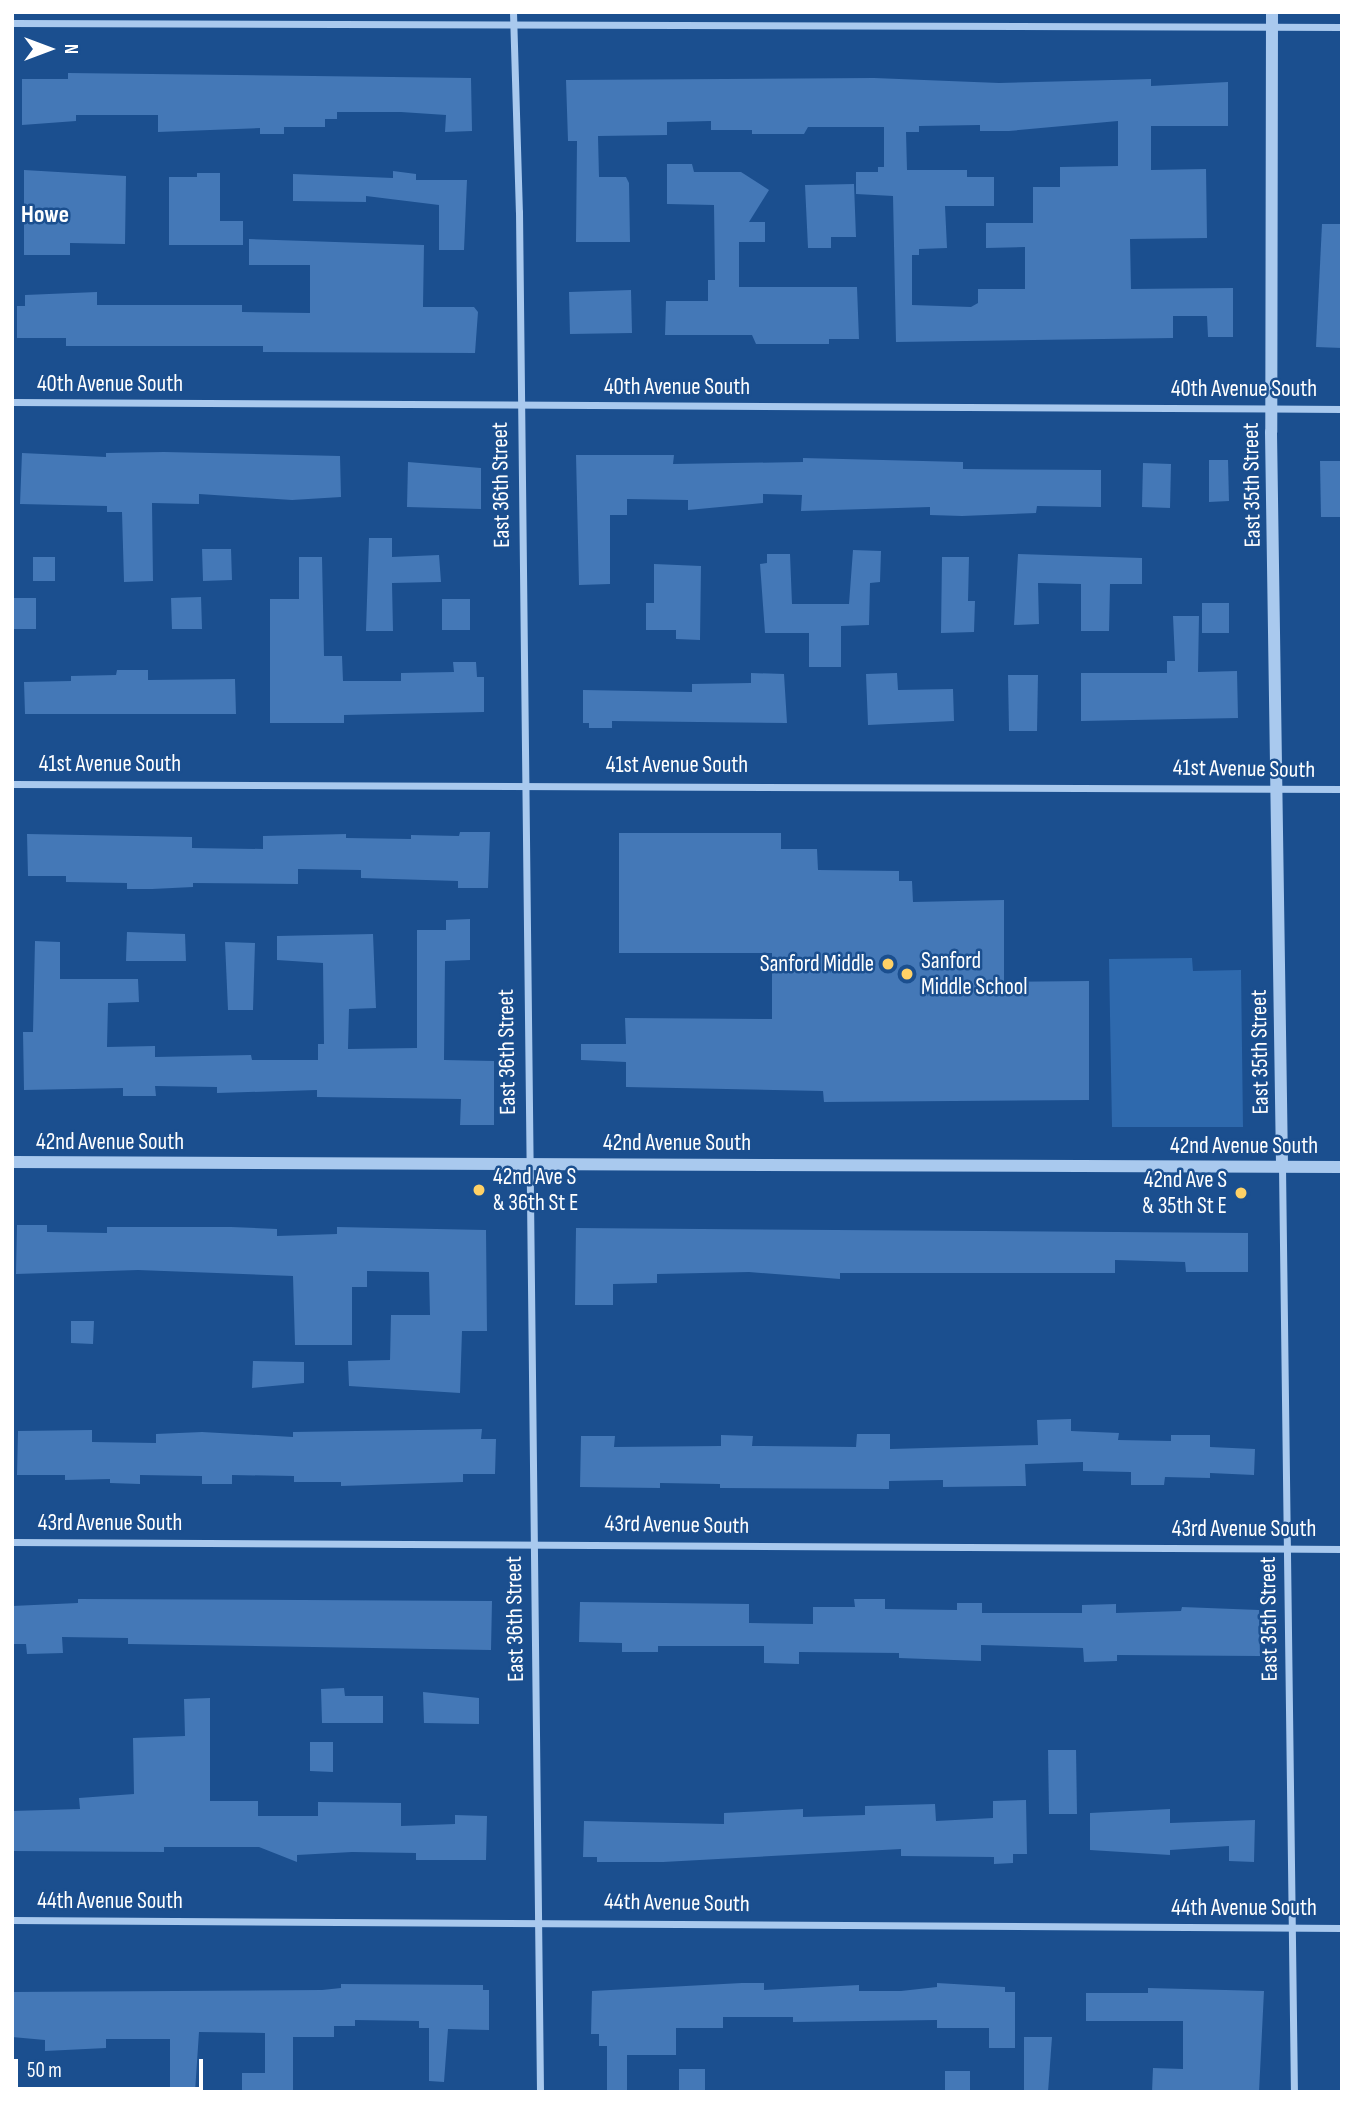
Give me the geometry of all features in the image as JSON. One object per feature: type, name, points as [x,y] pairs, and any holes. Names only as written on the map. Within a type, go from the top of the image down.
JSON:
[{"type":"street","name":"East 36th Street","points":[[513,12],[519,212],[518,405],[540,2092]]},
{"type":"street","name":"East 35th Street","points":[[1272,12],[1272,408],[1295,1928],[1294,2092]]},
{"type":"street","points":[[12,23],[1342,27]]},
{"type":"street","name":"40th Avenue South","points":[[12,402],[1342,409]]},
{"type":"street","name":"41st Avenue South","points":[[12,783],[1342,789]]},
{"type":"street","name":"42nd Avenue South","points":[[12,1162],[1342,1167]]},
{"type":"street","name":"43rd Avenue South","points":[[12,1542],[533,1542],[1342,1549]]},
{"type":"street","name":"44th Avenue South","points":[[12,1920],[538,1921],[1342,1928]]},
{"type":"shaded area","points":[[1192,958],[1193,971],[1241,970],[1243,1127],[1112,1127],[1109,959]]},
{"type":"building","points":[[68,73],[471,78],[472,131],[445,132],[446,115],[401,112],[337,112],[337,119],[325,119],[325,127],[284,127],[284,134],[260,134],[260,128],[158,132],[158,115],[76,115],[76,121],[22,125],[22,79],[68,79]]},
{"type":"building","points":[[874,78],[999,83],[1151,79],[1151,86],[1228,82],[1228,126],[1151,126],[1151,170],[1206,169],[1207,238],[1130,239],[1131,289],[1233,288],[1233,337],[1208,337],[1207,316],[1173,316],[1173,338],[896,342],[893,196],[856,194],[856,172],[878,172],[878,167],[884,167],[884,127],[808,127],[804,134],[752,134],[752,130],[711,130],[711,121],[667,122],[667,135],[598,136],[599,177],[626,177],[629,183],[630,242],[576,242],[577,141],[568,141],[566,80]],"holes":[[[1118,121],[1118,166],[1060,167],[1060,187],[1033,187],[1033,223],[986,223],[986,248],[1025,247],[1025,289],[978,289],[978,303],[971,307],[912,305],[912,255],[919,255],[919,249],[947,248],[945,206],[994,206],[994,177],[967,177],[967,170],[907,170],[906,132],[919,132],[919,126],[980,125],[980,131],[1009,131]]]},
{"type":"building","points":[[667,164],[692,164],[694,172],[741,172],[769,190],[749,222],[765,222],[765,242],[739,242],[739,287],[857,287],[859,339],[829,339],[829,344],[756,344],[752,335],[665,335],[666,301],[708,301],[708,280],[715,280],[714,205],[667,204]]},
{"type":"building","points":[[24,170],[126,176],[125,244],[70,243],[70,255],[24,255]]},
{"type":"building","points":[[393,171],[416,174],[416,180],[467,180],[464,250],[439,250],[439,205],[366,196],[366,202],[293,201],[293,174],[393,178]]},
{"type":"building","points":[[197,173],[220,173],[220,221],[243,221],[243,245],[169,245],[169,177],[197,177]]},
{"type":"building","points":[[854,184],[856,237],[831,237],[831,248],[808,248],[805,185]]},
{"type":"building","points":[[1322,224],[1342,224],[1342,348],[1316,347]]},
{"type":"building","points":[[249,239],[424,245],[423,307],[474,307],[478,312],[475,353],[263,352],[263,346],[66,346],[66,338],[17,338],[17,306],[25,306],[25,295],[97,292],[97,305],[242,305],[242,312],[310,313],[310,265],[249,265]]},
{"type":"building","points":[[631,290],[632,333],[570,334],[569,292]]},
{"type":"building","points":[[22,453],[106,457],[106,453],[340,456],[341,497],[292,500],[199,494],[199,504],[152,503],[153,581],[124,582],[122,512],[107,512],[107,506],[20,504]]},
{"type":"building","points":[[576,455],[674,455],[673,464],[803,462],[803,458],[963,462],[963,469],[1101,470],[1101,507],[1037,506],[1036,513],[962,516],[930,515],[930,507],[801,511],[802,495],[763,494],[763,503],[688,510],[688,500],[627,499],[627,515],[610,515],[610,584],[579,585]]},
{"type":"building","points":[[1209,460],[1228,460],[1229,501],[1209,502]]},
{"type":"building","points":[[1320,461],[1340,461],[1342,517],[1321,517]]},
{"type":"building","points":[[408,462],[481,468],[481,509],[407,507]]},
{"type":"building","points":[[1143,463],[1171,464],[1170,508],[1142,507]]},
{"type":"building","points":[[369,538],[392,538],[392,557],[439,555],[441,582],[392,583],[393,631],[366,631]]},
{"type":"building","points":[[202,549],[231,549],[232,580],[203,581]]},
{"type":"building","points":[[853,550],[881,551],[880,582],[870,583],[869,625],[841,626],[841,667],[809,667],[809,633],[765,633],[760,564],[767,563],[767,554],[790,554],[792,604],[849,604]]},
{"type":"building","points":[[1018,554],[1142,558],[1142,584],[1110,584],[1109,631],[1081,631],[1081,584],[1038,583],[1039,624],[1014,625]]},
{"type":"building","points":[[33,557],[55,557],[55,581],[33,581]]},
{"type":"building","points":[[299,557],[322,557],[324,656],[342,656],[343,681],[401,681],[401,673],[454,672],[453,662],[476,662],[477,677],[484,677],[484,712],[344,715],[344,723],[270,723],[270,599],[299,599]]},
{"type":"building","points":[[942,557],[969,557],[968,601],[975,601],[974,632],[941,633]]},
{"type":"building","points":[[654,564],[701,566],[700,640],[676,639],[676,630],[646,630],[646,603],[654,603]]},
{"type":"building","points":[[201,597],[202,629],[172,629],[171,598]]},
{"type":"building","points":[[12,598],[36,598],[36,629],[12,629]]},
{"type":"building","points":[[442,599],[470,599],[470,630],[442,630]]},
{"type":"building","points":[[1202,603],[1229,603],[1229,633],[1202,633]]},
{"type":"building","points":[[1173,616],[1199,616],[1198,672],[1237,671],[1238,718],[1081,721],[1081,673],[1167,673],[1167,661],[1175,661]]},
{"type":"building","points":[[117,670],[148,670],[148,680],[235,679],[236,714],[25,714],[24,682],[71,681],[71,676],[116,675]]},
{"type":"building","points":[[751,673],[784,674],[787,723],[612,721],[612,728],[589,728],[589,723],[583,723],[583,690],[692,692],[692,684],[751,683]]},
{"type":"building","points":[[897,673],[898,690],[953,689],[954,721],[868,725],[866,674]]},
{"type":"building","points":[[1008,675],[1038,675],[1037,731],[1009,731]]},
{"type":"building","points":[[460,832],[490,832],[488,888],[458,888],[458,881],[361,878],[361,870],[298,869],[298,884],[193,883],[193,887],[152,889],[127,889],[127,883],[66,882],[66,876],[28,876],[27,834],[192,837],[192,848],[263,849],[263,836],[346,834],[346,838],[411,839],[411,835],[459,836]]},
{"type":"building","name":"Sanford Middle","points":[[619,833],[781,833],[781,849],[817,849],[818,870],[899,871],[899,881],[912,881],[913,902],[1004,900],[1004,982],[1089,981],[1089,1100],[824,1102],[823,1091],[626,1087],[626,1062],[581,1060],[581,1044],[626,1044],[625,1018],[772,1019],[772,953],[619,953]]},
{"type":"building","points":[[470,919],[470,960],[445,961],[444,1060],[494,1061],[494,1125],[460,1125],[461,1099],[317,1097],[317,1090],[217,1093],[217,1087],[155,1086],[156,1096],[123,1096],[123,1088],[24,1090],[23,1032],[33,1032],[35,941],[60,942],[60,979],[138,979],[139,1002],[108,1003],[107,1047],[155,1046],[155,1057],[251,1055],[252,1060],[318,1060],[318,1044],[324,1044],[323,963],[277,960],[277,936],[373,934],[376,1008],[349,1009],[348,1049],[417,1048],[417,930],[446,930],[446,920]]},
{"type":"building","points":[[127,932],[185,934],[186,961],[126,961]]},
{"type":"building","points":[[225,942],[255,943],[253,1010],[228,1010]]},
{"type":"building","points":[[17,1225],[47,1225],[47,1232],[107,1233],[107,1227],[231,1227],[277,1229],[277,1236],[337,1234],[337,1227],[486,1230],[487,1331],[462,1331],[460,1393],[349,1386],[348,1361],[390,1360],[391,1315],[430,1315],[429,1272],[367,1271],[367,1287],[352,1287],[352,1345],[295,1345],[293,1276],[138,1270],[16,1274]]},
{"type":"building","points":[[576,1228],[1248,1233],[1248,1272],[1186,1272],[1185,1262],[1115,1260],[1115,1273],[840,1273],[840,1279],[749,1272],[657,1274],[657,1283],[613,1284],[613,1305],[575,1305]]},
{"type":"building","points":[[71,1321],[94,1321],[93,1344],[71,1343]]},
{"type":"building","points":[[253,1361],[304,1362],[304,1383],[252,1388]]},
{"type":"building","points":[[1071,1419],[1071,1431],[1119,1433],[1118,1440],[1171,1441],[1171,1435],[1210,1435],[1210,1447],[1255,1449],[1254,1475],[1210,1473],[1210,1478],[1165,1477],[1164,1485],[1131,1485],[1131,1472],[1083,1471],[1083,1462],[1025,1464],[1026,1486],[943,1487],[943,1480],[889,1481],[889,1489],[720,1488],[720,1484],[660,1483],[660,1488],[580,1487],[581,1436],[615,1436],[614,1447],[721,1446],[721,1435],[753,1436],[752,1446],[856,1447],[857,1434],[890,1434],[890,1449],[1038,1445],[1037,1420]]},
{"type":"building","points":[[482,1429],[481,1439],[496,1439],[495,1474],[463,1474],[463,1482],[341,1486],[341,1482],[294,1482],[294,1476],[232,1475],[232,1484],[202,1484],[202,1476],[140,1475],[140,1484],[110,1483],[110,1479],[65,1480],[65,1475],[17,1475],[18,1431],[92,1430],[92,1442],[156,1443],[156,1434],[202,1432],[293,1437],[293,1432]]},
{"type":"building","points":[[78,1599],[492,1601],[491,1650],[128,1644],[128,1638],[62,1637],[63,1653],[27,1654],[26,1644],[12,1644],[12,1606],[78,1603]]},
{"type":"building","points":[[854,1599],[885,1599],[885,1609],[957,1610],[957,1603],[982,1603],[982,1613],[1082,1613],[1082,1605],[1116,1604],[1116,1613],[1181,1611],[1182,1607],[1259,1610],[1260,1656],[1117,1655],[1117,1661],[1084,1662],[1083,1648],[981,1645],[981,1661],[899,1658],[899,1653],[799,1652],[799,1664],[764,1663],[764,1646],[658,1646],[658,1652],[622,1652],[622,1643],[579,1642],[580,1602],[749,1604],[749,1623],[813,1624],[813,1607],[855,1607]]},
{"type":"building","points":[[344,1688],[345,1696],[383,1696],[383,1723],[322,1723],[321,1689]]},
{"type":"building","points":[[423,1692],[479,1698],[479,1724],[424,1723]]},
{"type":"building","points":[[210,1698],[210,1801],[258,1801],[258,1816],[318,1816],[318,1802],[401,1803],[401,1826],[455,1824],[455,1815],[487,1816],[486,1860],[416,1860],[416,1853],[352,1852],[297,1855],[297,1862],[259,1847],[164,1847],[164,1852],[12,1851],[12,1811],[80,1809],[79,1798],[134,1794],[133,1738],[185,1736],[184,1699]]},
{"type":"building","points":[[310,1742],[333,1742],[333,1772],[310,1771]]},
{"type":"building","points":[[1048,1750],[1076,1750],[1077,1814],[1049,1814]]},
{"type":"building","points":[[1026,1800],[1027,1854],[1013,1854],[1013,1863],[994,1864],[994,1857],[901,1856],[901,1849],[663,1862],[597,1862],[597,1857],[583,1857],[584,1821],[724,1824],[724,1813],[803,1809],[803,1817],[865,1815],[865,1806],[935,1804],[936,1821],[993,1818],[993,1801]]},
{"type":"building","points":[[1170,1809],[1170,1823],[1255,1820],[1254,1862],[1229,1861],[1229,1846],[1170,1850],[1170,1855],[1090,1850],[1090,1813]]},
{"type":"building","points":[[764,1983],[764,1990],[859,1985],[859,1991],[901,1991],[937,1987],[937,1983],[1005,1987],[1005,1992],[1015,1992],[1015,2048],[989,2048],[989,2028],[937,2028],[937,2020],[793,2022],[793,2017],[723,2017],[723,2028],[676,2028],[676,2055],[627,2055],[627,2092],[607,2092],[607,2046],[599,2046],[599,2034],[591,2034],[592,1991]]},
{"type":"building","points":[[341,1984],[483,1985],[483,1990],[489,1990],[489,2030],[448,2029],[444,2082],[429,2081],[429,2028],[419,2028],[419,2021],[355,2020],[355,2026],[334,2026],[334,2037],[293,2037],[293,2092],[242,2092],[242,2073],[265,2073],[265,2033],[199,2032],[195,2092],[170,2092],[170,2039],[106,2039],[106,2048],[45,2051],[45,2040],[12,2037],[12,1992],[322,1990],[341,1988]]},
{"type":"building","points":[[1148,1988],[1264,1991],[1259,2092],[1152,2092],[1153,2068],[1183,2069],[1183,2021],[1086,2021],[1086,1993],[1148,1993]]},
{"type":"building","points":[[1024,2037],[1052,2037],[1048,2092],[1024,2092]]},
{"type":"building","points":[[679,2069],[705,2069],[705,2092],[679,2092]]},
{"type":"building","points":[[945,2071],[970,2071],[970,2092],[945,2092]]},
{"type":"place","name":"Sanford Middle","points":[[888,964]]},
{"type":"place","name":"Sanford Middle School","points":[[907,974]]},
{"type":"place","name":"42nd Ave S & 36th St E","points":[[479,1190]]},
{"type":"place","name":"42nd Ave S & 35th St E","points":[[1241,1193]]},
{"type":"district","name":"Howe","points":[[45,215]]}]
